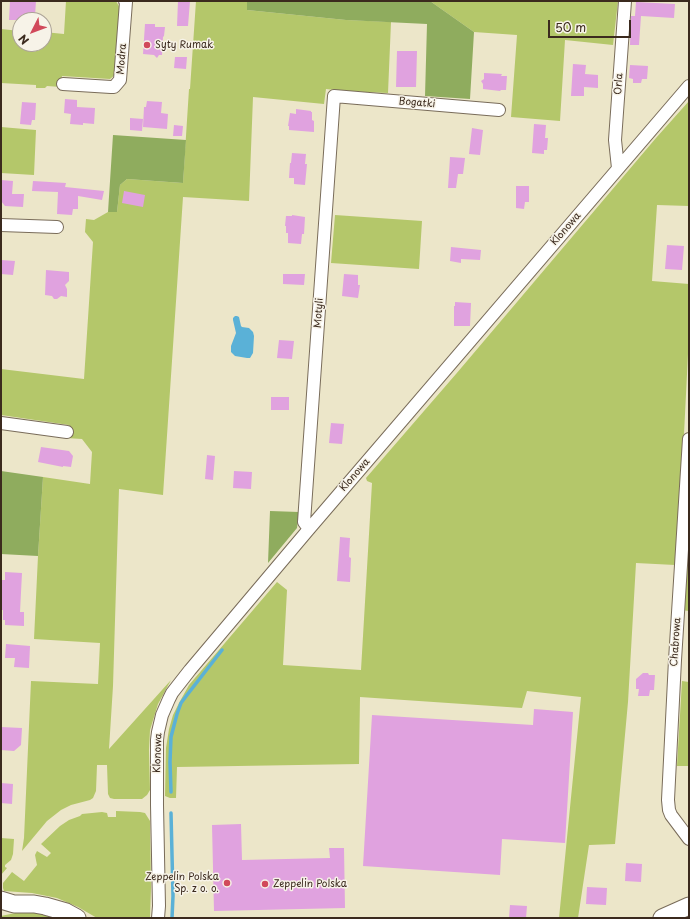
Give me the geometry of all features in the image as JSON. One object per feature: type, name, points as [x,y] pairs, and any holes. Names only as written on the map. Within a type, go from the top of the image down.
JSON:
[{"type":"street","name":"Modra","points":[[63,84],[114,87],[120,80],[125,1]]},
{"type":"street","name":"Orla","points":[[618,168],[615,140],[625,1]]},
{"type":"street","name":"Klonowa","points":[[158,918],[157,740],[164,710],[169,699],[181,681],[309,529],[689,86]]},
{"type":"street","name":"Bogatki","points":[[334,96],[499,110]]},
{"type":"street","name":"Motyli","points":[[309,529],[304,522],[334,96]]},
{"type":"street","points":[[1,225],[57,227]]},
{"type":"street","points":[[1,423],[67,432]]},
{"type":"street","name":"Chabrowa","points":[[689,439],[668,800],[671,815],[689,840]]},
{"type":"street","points":[[5,905],[34,904],[66,912],[77,918]]},
{"type":"street","points":[[662,918],[689,906]]},
{"type":"green space","points":[[66,1],[116,1],[121,10],[115,75],[110,79],[62,76],[61,87],[47,86],[45,88],[36,88],[36,85],[1,83],[1,29],[12,30],[12,52],[52,52],[52,33],[64,34]]},
{"type":"green space","points":[[196,1],[247,1],[247,10],[346,20],[391,22],[388,93],[326,89],[324,104],[253,97],[249,201],[183,197],[163,495],[119,489],[113,686],[109,749],[171,680],[158,704],[150,730],[150,790],[142,799],[110,798],[108,794],[107,765],[97,765],[96,791],[93,798],[61,810],[47,821],[22,851],[24,838],[31,681],[98,684],[100,643],[34,639],[43,477],[90,484],[92,452],[82,439],[66,438],[69,425],[1,415],[1,369],[84,379],[93,242],[85,232],[86,219],[94,220],[108,212],[117,212],[120,185],[127,179],[183,183]]},
{"type":"green space","points":[[247,1],[430,1],[474,32],[470,99],[425,96],[427,24],[346,20],[247,10]]},
{"type":"green space","points":[[430,1],[618,1],[613,45],[565,40],[560,121],[511,117],[517,35],[474,32]]},
{"type":"green space","points":[[689,101],[689,206],[657,205],[652,281],[689,284],[688,354],[681,494],[675,565],[636,563],[628,702],[615,844],[589,845],[578,918],[559,918],[581,697],[527,691],[522,708],[360,697],[359,764],[177,767],[176,798],[165,796],[166,748],[173,715],[179,703],[189,685],[277,582],[287,590],[283,665],[361,670],[372,483],[367,481],[366,478]]},
{"type":"green space","points":[[1,127],[36,130],[34,175],[1,173]]},
{"type":"green space","points":[[113,135],[186,140],[183,183],[127,179],[120,185],[117,212],[108,212]]},
{"type":"green space","points":[[335,215],[422,221],[419,269],[331,263]]},
{"type":"green space","points":[[1,471],[43,477],[38,556],[1,554]]},
{"type":"green space","points":[[689,483],[689,611],[681,610]]},
{"type":"green space","points":[[270,511],[299,512],[297,528],[268,563]]},
{"type":"green space","points":[[682,681],[689,682],[689,766],[677,766]]},
{"type":"green space","points":[[116,811],[145,813],[150,821],[150,918],[97,918],[78,907],[57,898],[32,893],[4,891],[3,883],[12,872],[24,881],[37,865],[35,855],[37,851],[47,857],[51,853],[41,844],[60,826],[82,814],[102,812],[107,813],[108,817],[116,817]]},
{"type":"green space","points":[[1,838],[14,839],[11,860],[5,865],[7,868],[1,875]]},
{"type":"green space","points":[[20,912],[37,912],[52,916],[53,918],[1,918],[1,916]]},
{"type":"water","points":[[235,316],[239,317],[242,327],[249,328],[253,332],[253,353],[250,358],[235,356],[231,352],[231,346],[236,333],[233,320]]},
{"type":"building","points":[[10,1],[36,1],[35,12],[12,12],[12,20],[9,20]]},
{"type":"building","points":[[178,1],[190,1],[188,26],[177,26]]},
{"type":"building","points":[[636,2],[675,4],[674,18],[641,16],[639,45],[630,45],[631,16],[635,16]]},
{"type":"building","points":[[145,24],[155,24],[155,27],[165,27],[162,55],[159,55],[157,58],[154,55],[143,54]]},
{"type":"building","points":[[397,51],[417,51],[416,87],[396,87]]},
{"type":"building","points":[[175,57],[187,57],[186,69],[174,68]]},
{"type":"building","points":[[573,64],[586,65],[585,74],[598,75],[598,88],[584,87],[584,96],[571,96]]},
{"type":"building","points":[[630,65],[648,66],[647,79],[642,79],[641,83],[633,83],[633,79],[629,78]]},
{"type":"building","points":[[484,73],[502,74],[501,76],[507,76],[506,90],[500,91],[483,89],[483,84],[481,81],[484,79]]},
{"type":"building","points":[[65,99],[77,100],[77,107],[95,108],[94,124],[70,124],[71,114],[64,113]]},
{"type":"building","points":[[147,101],[162,102],[161,113],[168,114],[167,129],[143,127],[144,107],[146,107]]},
{"type":"building","points":[[22,102],[36,103],[35,120],[32,120],[31,125],[20,124]]},
{"type":"building","points":[[296,109],[312,112],[314,132],[289,130],[288,126],[290,113],[296,114]]},
{"type":"building","points":[[130,118],[143,119],[142,131],[130,130]]},
{"type":"building","points":[[534,124],[546,125],[545,138],[548,138],[547,150],[544,150],[544,154],[532,153]]},
{"type":"building","points":[[174,125],[183,126],[182,136],[173,136]]},
{"type":"building","points":[[472,128],[483,130],[480,155],[469,154]]},
{"type":"building","points":[[292,153],[306,154],[305,164],[307,164],[305,185],[294,184],[294,178],[289,178]]},
{"type":"building","points":[[450,157],[465,158],[463,174],[458,174],[456,188],[448,188]]},
{"type":"building","points":[[1,180],[13,181],[12,194],[24,194],[23,207],[5,206],[1,201]]},
{"type":"building","points":[[33,181],[66,183],[65,187],[104,191],[102,200],[78,196],[78,209],[73,209],[72,215],[57,214],[58,192],[32,191]]},
{"type":"building","points":[[516,186],[529,186],[529,202],[525,202],[524,209],[516,208]]},
{"type":"building","points":[[124,191],[145,195],[143,207],[122,203]]},
{"type":"building","points":[[292,215],[305,217],[304,234],[302,234],[301,244],[288,243],[288,233],[286,233],[285,226],[286,216]]},
{"type":"building","points":[[667,245],[684,246],[682,270],[665,269]]},
{"type":"building","points":[[451,247],[481,250],[480,260],[461,259],[461,263],[450,261]]},
{"type":"building","points":[[1,260],[15,261],[13,275],[1,274]]},
{"type":"building","points":[[46,270],[69,272],[69,281],[65,285],[67,289],[67,297],[61,296],[54,299],[52,296],[45,295]]},
{"type":"building","points":[[283,274],[305,274],[304,285],[283,284]]},
{"type":"building","points":[[344,274],[358,275],[358,285],[360,285],[358,298],[342,296]]},
{"type":"building","points":[[455,302],[471,303],[470,326],[454,326]]},
{"type":"building","points":[[279,340],[294,341],[292,359],[277,358]]},
{"type":"building","points":[[271,397],[289,397],[289,410],[271,410]]},
{"type":"building","points":[[331,423],[344,424],[342,444],[329,443]]},
{"type":"building","points":[[41,447],[69,451],[73,456],[71,467],[38,462]]},
{"type":"building","points":[[207,455],[215,456],[213,480],[205,479]]},
{"type":"building","points":[[234,471],[252,472],[251,489],[233,488]]},
{"type":"building","points":[[340,537],[350,538],[350,582],[337,581]]},
{"type":"building","points":[[5,572],[22,573],[20,612],[24,612],[24,626],[5,625],[5,620],[3,620],[3,610],[1,610],[2,580],[5,580]]},
{"type":"building","points":[[6,644],[30,646],[29,668],[14,667],[15,658],[5,658]]},
{"type":"building","points":[[643,673],[655,675],[654,690],[650,690],[649,696],[638,696],[639,689],[636,689],[636,679]]},
{"type":"building","points":[[534,709],[573,712],[565,843],[502,839],[500,875],[363,866],[372,715],[533,725]]},
{"type":"building","points":[[1,727],[22,728],[21,745],[14,751],[1,750]]},
{"type":"building","points":[[1,783],[13,784],[12,804],[1,803]]},
{"type":"building","name":"Zeppelin Polska","points":[[241,824],[242,860],[330,858],[329,848],[344,848],[345,908],[214,911],[212,825]]},
{"type":"building","points":[[626,863],[642,864],[641,882],[625,881]]},
{"type":"building","points":[[587,887],[607,888],[606,905],[586,904]]},
{"type":"building","points":[[510,905],[527,906],[526,918],[509,918]]},
{"type":"waterway","points":[[171,792],[171,737],[177,714],[181,703],[222,650]]},
{"type":"waterway","points":[[171,813],[173,896],[172,918]]},
{"type":"place","name":"Syty Rumak","points":[[147,45]]},
{"type":"place","name":"Zeppelin Polska Sp. z o. o.","points":[[227,883]]},
{"type":"place","name":"Zeppelin Polska","points":[[265,884]]}]
